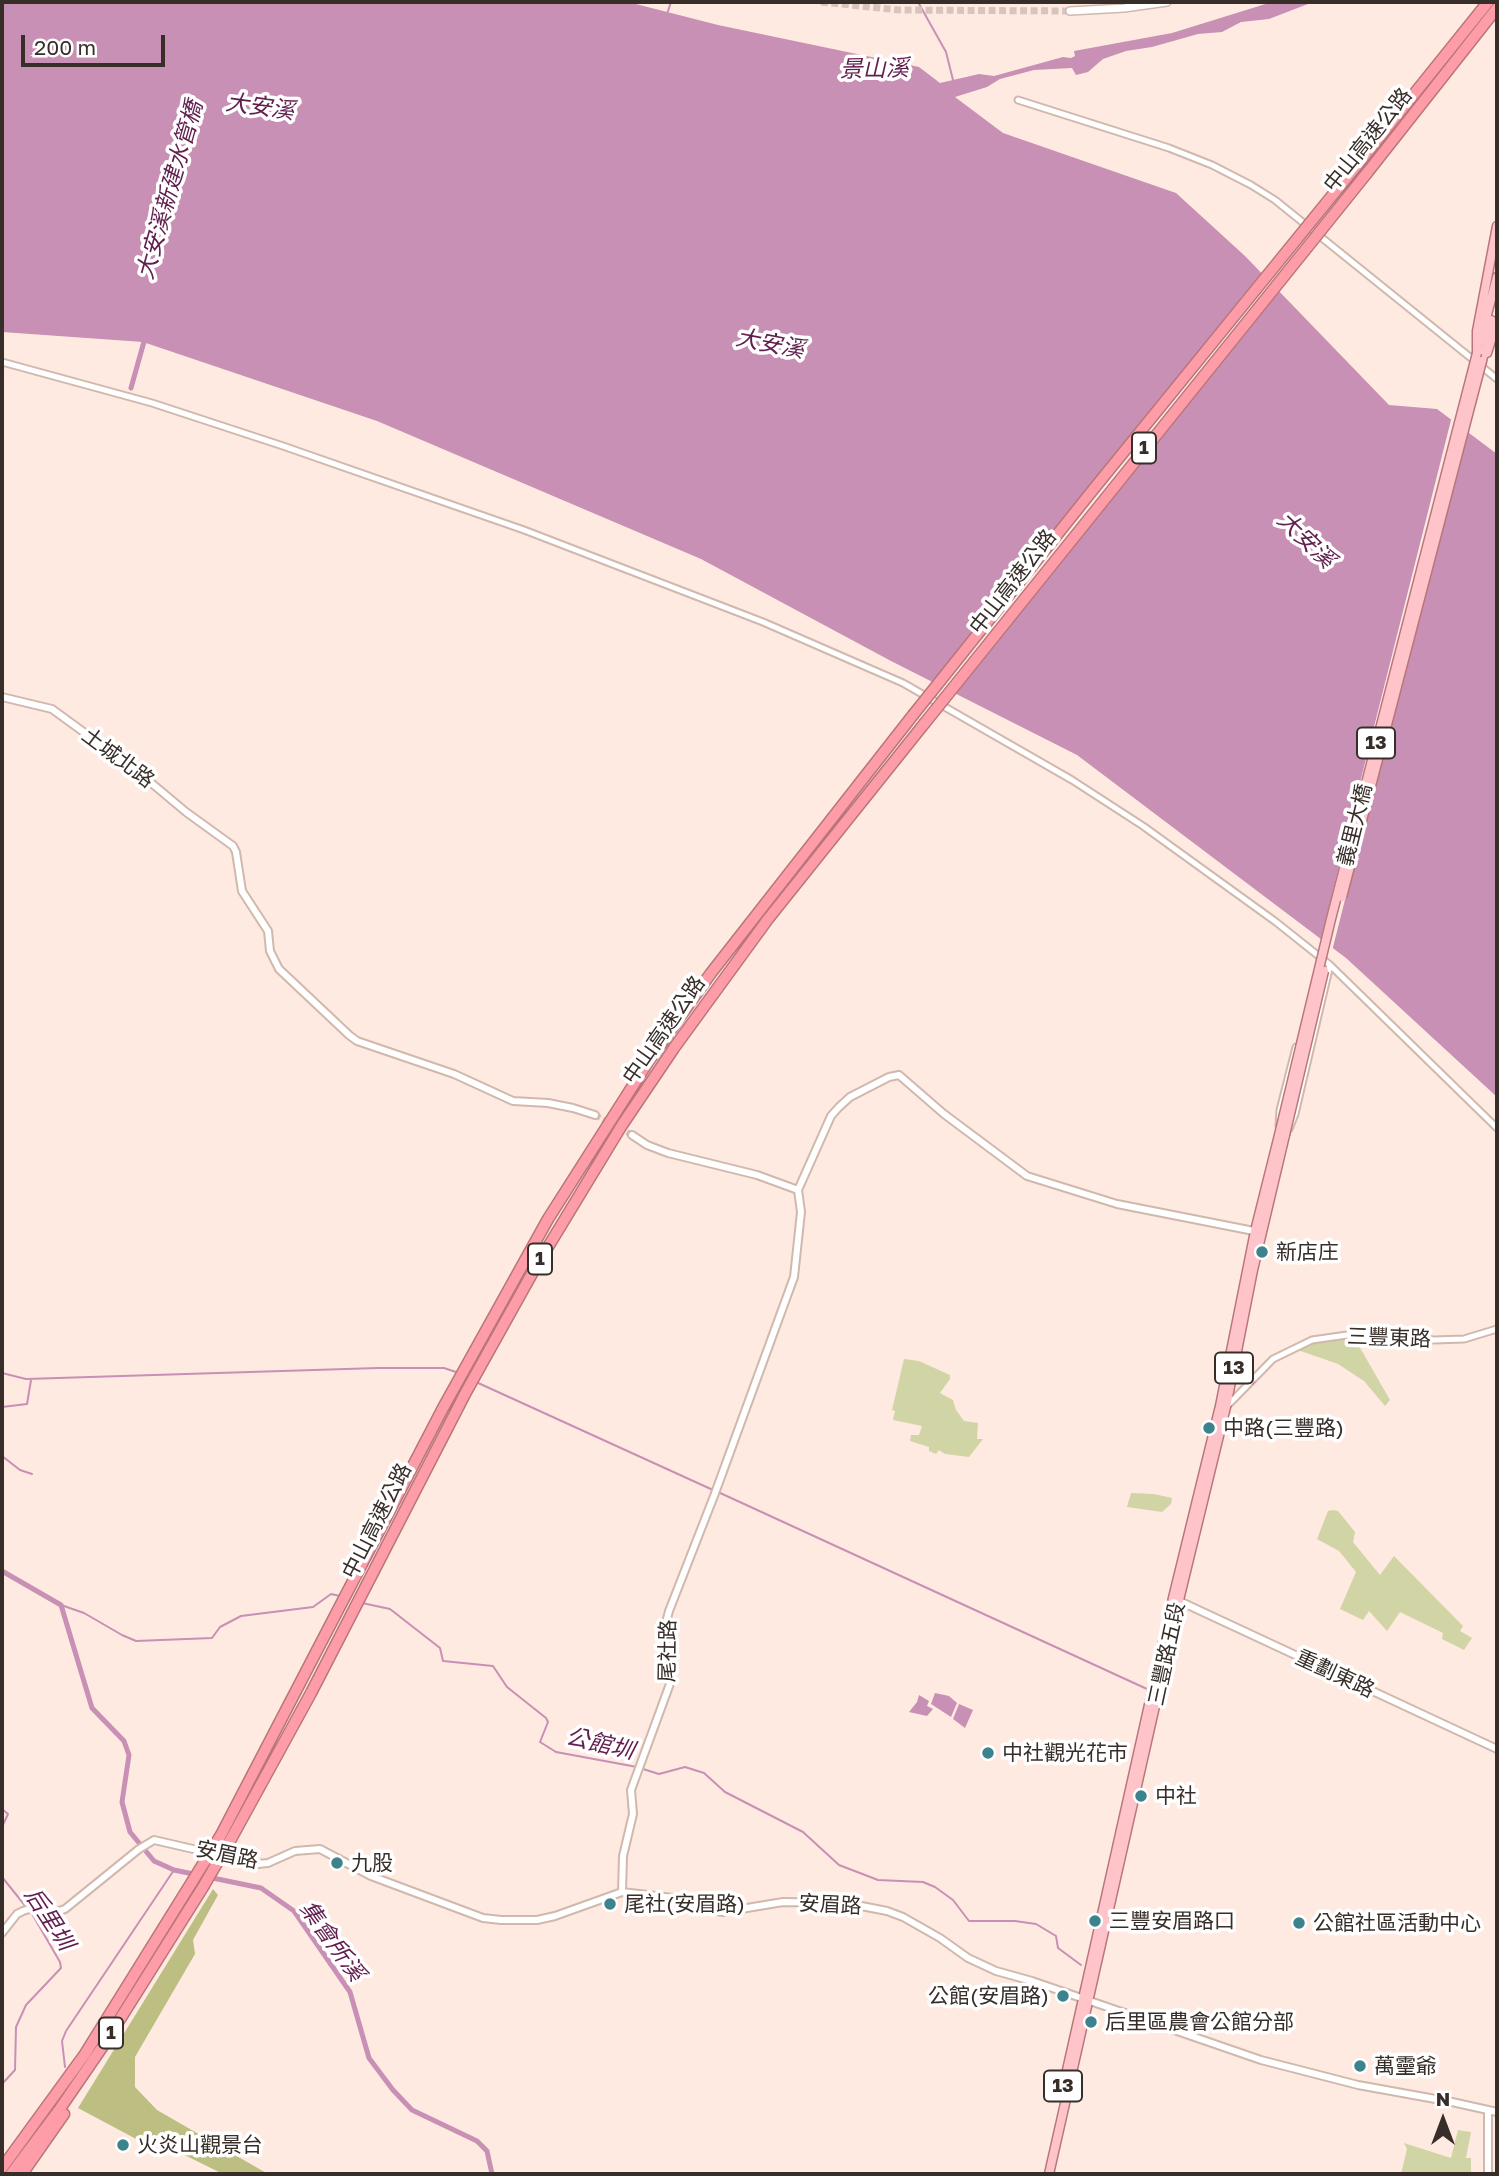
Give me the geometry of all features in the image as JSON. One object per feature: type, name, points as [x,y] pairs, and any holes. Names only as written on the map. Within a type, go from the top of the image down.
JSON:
[{"type":"highway","name":"中山高速公路","points":[[11,2174],[105,2043],[203,1887],[443,1408],[555,1208],[648,1062],[711,974],[913,715],[1488,2]]},
{"type":"highway","name":"中山高速公路","points":[[2,2168],[85,2054],[192,1882],[226,1837],[311,1693],[466,1392],[534,1270],[615,1136],[674,1048],[761,929],[1497,8]]},
{"type":"highway","points":[[22,2174],[90,2077],[105,2043]]},
{"type":"main road","points":[[1070,11],[1167,2]]},
{"type":"main road","points":[[1480,357],[1477,331],[1497,226]]},
{"type":"main road","name":"13","points":[[1480,357],[1497,276]]},
{"type":"main road","name":"13","points":[[1480,357],[1497,297]]},
{"type":"main road","points":[[1480,357],[1490,347],[1497,321]]},
{"type":"main road","name":"義里大橋","points":[[1282,1135],[1331,919],[1480,357]]},
{"type":"main road","name":"三豐路五段","points":[[1046,2174],[1176,1599],[1223,1407],[1258,1231],[1282,1135]]},
{"type":"main road","name":"三豐路五段","points":[[1223,1407],[1235,1366],[1258,1231]]},
{"type":"main road","points":[[1235,1366],[1239,1373],[1250,1380]]},
{"type":"street","points":[[1018,100],[1169,148],[1212,165],[1251,185],[1275,200],[1497,379]]},
{"type":"street","points":[[2,362],[152,403],[524,530],[833,652],[903,683],[1072,780],[1154,834],[1319,956],[1497,1128]]},
{"type":"street","name":"土城北路","points":[[2,697],[52,709],[233,846],[242,891],[268,931],[270,951],[279,970],[357,1041],[454,1074],[513,1101],[573,1108],[595,1115]]},
{"type":"street","points":[[1282,1135],[1280,1110],[1319,956]]},
{"type":"street","points":[[1282,1135],[1295,1114],[1330,965]]},
{"type":"street","points":[[632,1135],[647,1145],[668,1153],[757,1175],[798,1189],[831,1116],[849,1097],[889,1077],[899,1075],[944,1114],[1027,1176],[1117,1203],[1258,1231]]},
{"type":"street","name":"尾社路","points":[[622,1892],[623,1856],[633,1814],[631,1790],[671,1681],[664,1630],[667,1618],[794,1277],[800,1230],[798,1189]]},
{"type":"street","name":"三豐東路","points":[[1223,1407],[1273,1359],[1295,1347],[1329,1336],[1354,1334],[1434,1340],[1464,1339],[1497,1329]]},
{"type":"street","name":"重劃東路","points":[[1176,1599],[1497,1749]]},
{"type":"street","name":"安眉路","points":[[2,1934],[17,1914],[23,1911],[29,1909],[56,1912],[65,1909],[139,1849],[155,1840],[258,1864],[268,1863],[295,1850],[320,1849],[372,1876],[483,1917],[501,1920],[546,1918],[622,1892],[682,1899],[723,1912],[783,1902],[846,1903],[902,1917],[977,1963],[1280,2066],[1358,2085],[1497,2112]]},
{"type":"street","points":[[1488,2110],[1488,2174]]},
{"type":"green space","points":[[1325,1339],[1355,1339],[1390,1400],[1385,1406],[1364,1381],[1338,1364],[1295,1349]]},
{"type":"green space","points":[[904,1359],[919,1361],[950,1375],[940,1393],[953,1400],[964,1421],[978,1423],[977,1439],[983,1439],[969,1457],[945,1454],[939,1450],[936,1454],[929,1451],[929,1447],[910,1441],[911,1435],[919,1435],[922,1426],[893,1420],[895,1411],[892,1410]]},
{"type":"green space","points":[[1131,1493],[1172,1498],[1171,1504],[1162,1512],[1127,1507]]},
{"type":"green space","points":[[1328,1511],[1338,1511],[1355,1532],[1353,1542],[1380,1575],[1394,1556],[1463,1626],[1460,1631],[1472,1638],[1464,1650],[1442,1639],[1443,1633],[1400,1612],[1387,1631],[1369,1611],[1363,1620],[1340,1609],[1356,1572],[1339,1551],[1317,1539]]},
{"type":"green space","points":[[213,1889],[218,1895],[193,1940],[195,1954],[135,2057],[135,2087],[157,2110],[268,2174],[223,2174],[152,2139],[138,2140],[78,2108]]},
{"type":"green space","points":[[1458,2130],[1471,2132],[1466,2158],[1471,2158],[1471,2174],[1401,2174],[1407,2149],[1404,2143],[1451,2158]]},
{"type":"water","points":[[2,2],[628,2],[718,25],[919,67],[940,83],[979,74],[994,76],[1063,57],[1071,58],[1075,56],[1074,51],[1172,33],[1272,2],[1329,2],[1308,4],[1269,19],[1241,22],[1222,32],[1198,34],[1126,51],[1103,59],[1088,72],[1076,75],[1072,68],[1034,70],[1000,79],[987,87],[955,97],[1003,133],[1176,193],[1245,256],[1389,405],[1437,409],[1497,454],[1497,1097],[1346,958],[1077,755],[891,661],[701,559],[377,421],[143,342],[2,332]]},
{"type":"water","points":[[935,1693],[949,1696],[957,1703],[951,1717],[931,1704]]},
{"type":"water","points":[[919,1695],[929,1701],[927,1706],[933,1709],[927,1716],[909,1712]]},
{"type":"water","points":[[959,1704],[973,1710],[965,1728],[953,1719]]},
{"type":"pier","points":[[1264,270],[1282,288],[953,696],[930,685]]},
{"type":"pier","points":[[1452,416],[1465,426],[1332,951],[1320,942]]},
{"type":"waterway","points":[[667,14],[671,2]]},
{"type":"waterway","points":[[918,2],[946,52],[953,80]]},
{"type":"waterway","name":"大安溪新建水管橋","points":[[131,388],[145,338]]},
{"type":"waterway","points":[[2,1373],[26,1379],[378,1368],[444,1368],[459,1373]]},
{"type":"waterway","points":[[2,1407],[27,1404],[31,1380]]},
{"type":"waterway","points":[[476,1382],[713,1490]]},
{"type":"waterway","points":[[2,1456],[20,1470],[32,1474]]},
{"type":"waterway","points":[[718,1492],[1147,1689]]},
{"type":"waterway","name":"集會所溪","points":[[2,1571],[61,1605],[92,1708],[124,1741],[129,1755],[122,1802],[130,1832],[154,1861],[174,1870],[261,1888],[294,1911],[350,1992],[369,2058],[393,2090],[412,2110],[477,2141],[487,2151],[492,2174]]},
{"type":"waterway","name":"公館圳","points":[[61,1605],[84,1613],[136,1641],[212,1638],[220,1627],[241,1616],[313,1607],[331,1594],[340,1596]]},
{"type":"waterway","name":"公館圳","points":[[362,1603],[390,1609],[440,1648],[443,1661],[493,1666],[507,1687],[546,1718],[548,1722],[540,1742],[556,1752],[637,1767]]},
{"type":"waterway","name":"公館圳","points":[[643,1769],[659,1774],[685,1767],[704,1773],[725,1792],[803,1832],[839,1865],[878,1880],[923,1882],[935,1887],[953,1900],[969,1921],[1036,1924],[1056,1936],[1058,1948],[1081,1965]]},
{"type":"waterway","name":"后里圳","points":[[2,1809],[8,1814],[2,1827]]},
{"type":"waterway","points":[[65,2067],[62,2041],[66,2031],[174,1870]]},
{"type":"waterway","name":"后里圳","points":[[2,1877],[27,1908]]},
{"type":"waterway","name":"后里圳","points":[[2,2084],[15,2070],[16,2027],[26,2005],[61,1968],[31,1912]]},
{"type":"tunnel","points":[[821,2],[899,10],[1070,11]]},
{"type":"tunnel","points":[[595,1115],[632,1135]]},
{"type":"place","name":"新店庄","points":[[1262,1252]]},
{"type":"place","name":"中路(三豐路)","points":[[1209,1428]]},
{"type":"place","name":"中社觀光花市","points":[[988,1753]]},
{"type":"place","name":"中社","points":[[1141,1796]]},
{"type":"place","name":"九股","points":[[337,1863]]},
{"type":"place","name":"尾社(安眉路)","points":[[610,1904]]},
{"type":"place","name":"三豐安眉路口","points":[[1095,1921]]},
{"type":"place","name":"公館社區活動中心","points":[[1299,1923]]},
{"type":"place","name":"公館(安眉路)","points":[[1063,1996]]},
{"type":"place","name":"后里區農會公館分部","points":[[1091,2022]]},
{"type":"place","name":"萬𤫊爺","points":[[1360,2066]]},
{"type":"place","name":"火炎山觀景台","points":[[123,2145]]},
{"type":"water label","name":"景山溪","points":[[874,69]]},
{"type":"water label","name":"大安溪","points":[[260,107]]},
{"type":"water label","name":"大安溪","points":[[770,344]]},
{"type":"water label","name":"大安溪","points":[[1306,540]]}]
